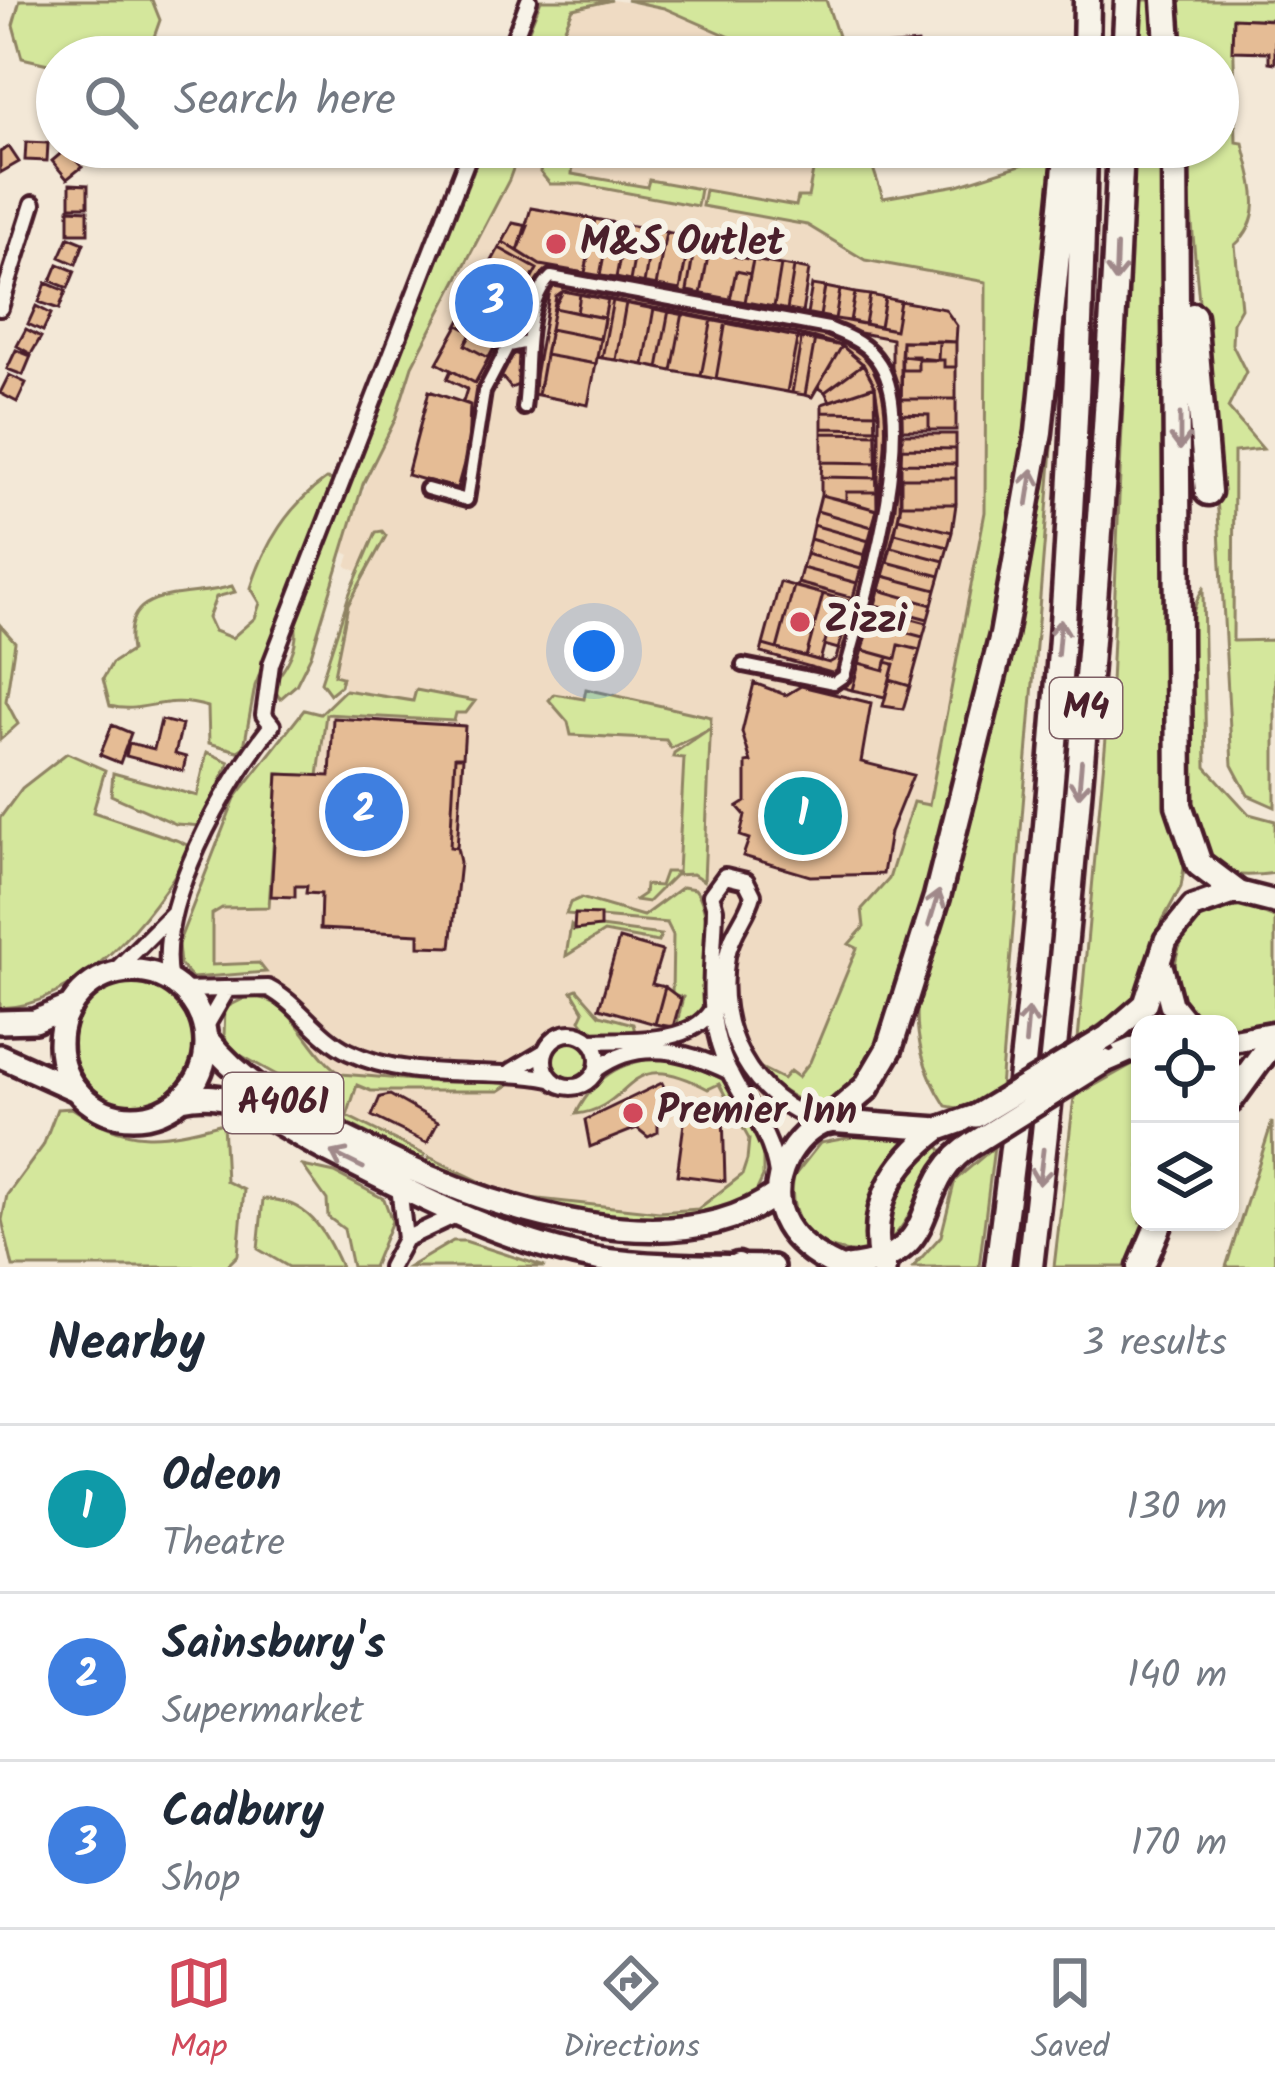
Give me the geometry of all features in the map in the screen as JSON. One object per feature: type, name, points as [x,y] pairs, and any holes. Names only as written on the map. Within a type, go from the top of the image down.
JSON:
[{"type":"highway","points":[[1086,36],[1087,0]]},
{"type":"highway","points":[[1126,36],[1128,0]]},
{"type":"highway","points":[[1166,0],[1168,36]]},
{"type":"highway","points":[[825,1121],[866,1088],[889,1049],[983,725],[1039,432],[1067,168]]},
{"type":"highway","name":"M4","points":[[998,1267],[1024,1060],[1071,491],[1083,168]]},
{"type":"highway","name":"M4","points":[[1030,1267],[1065,958],[1096,592],[1120,168]]},
{"type":"highway","points":[[1176,168],[1208,492]]},
{"type":"highway","points":[[1179,206],[1179,805],[1199,864],[1242,892]]},
{"type":"highway","points":[[1239,1088],[1271,1044]]},
{"type":"highway","points":[[1141,1267],[1156,1231]]},
{"type":"main road","points":[[881,1264],[877,1220],[890,1180],[913,1148],[1107,1037],[1145,1004],[1177,921],[1210,897],[1275,884]]},
{"type":"main road","points":[[1242,892],[1275,902]]},
{"type":"main road","points":[[1161,962],[1171,1004],[1180,1015]]},
{"type":"main road","points":[[76,1091],[61,1053],[62,1025],[71,1006],[94,983],[112,974],[145,972],[176,985]]},
{"type":"main road","name":"A4061","points":[[176,985],[206,1034],[240,1073],[307,1118],[494,1210],[539,1226],[608,1239],[683,1238],[728,1229],[777,1186],[791,1150],[825,1121]]},
{"type":"main road","points":[[0,1022],[35,1021],[71,1006]]},
{"type":"main road","name":"A4061","points":[[0,1057],[76,1091],[96,1108],[134,1118],[159,1113],[181,1099],[199,1076],[206,1034]]},
{"type":"main road","points":[[1239,1042],[1271,1044]]},
{"type":"main road","points":[[777,1186],[793,1239],[843,1267],[881,1264],[909,1244],[946,1166],[974,1143],[1105,1061],[1131,1050]]},
{"type":"main road","name":"A4061","points":[[181,1099],[235,1097],[398,1185],[516,1239],[598,1259],[772,1267]]},
{"type":"main road","points":[[825,1121],[939,1129]]},
{"type":"street","points":[[515,36],[530,0]]},
{"type":"street","points":[[112,974],[174,912],[230,780],[272,725],[264,715],[271,664],[464,168]]},
{"type":"street","points":[[1,311],[33,203]]},
{"type":"street","points":[[524,408],[532,364],[528,342],[551,277],[828,328],[861,341],[883,367],[891,401],[890,508],[844,676],[834,683],[743,665]]},
{"type":"street","points":[[427,489],[467,500],[484,392],[508,346],[528,342]]},
{"type":"street","points":[[777,1186],[767,1131],[730,1072],[711,1011],[713,886],[736,876],[746,880],[753,896],[741,915],[725,972],[727,1005],[741,1056],[765,1092],[787,1109],[825,1121]]},
{"type":"street","points":[[715,909],[727,917],[741,915]]},
{"type":"street","points":[[174,912],[176,985],[268,988],[326,1038],[387,1065],[427,1073],[512,1071],[579,1086],[623,1054],[675,1050],[730,1072]]},
{"type":"street","points":[[206,1034],[227,990]]},
{"type":"street","points":[[512,1071],[544,1052],[562,1034],[590,1041],[679,1034],[697,1027],[711,1011]]},
{"type":"street","points":[[590,1041],[597,1069]]},
{"type":"street","points":[[544,1052],[551,1079]]},
{"type":"street","points":[[390,1267],[404,1239],[398,1185]]},
{"type":"street","points":[[404,1239],[458,1214]]},
{"type":"shaded area","points":[[612,0],[664,8],[728,36],[561,36],[573,9]]},
{"type":"shaded area","points":[[513,168],[821,168],[829,239],[839,247],[865,260],[986,282],[985,512],[929,806],[857,947],[810,1062],[797,1077],[790,1071],[743,1124],[750,1139],[742,1175],[698,1209],[681,1214],[511,1196],[346,1116],[331,1068],[289,1015],[258,996],[261,968],[242,963],[220,967],[209,957],[213,914],[222,908],[269,906],[278,774],[318,775],[323,718],[336,703],[333,697],[344,690],[342,678],[334,676],[348,605],[366,576],[346,566],[350,555],[340,550],[412,366]]},
{"type":"green space","points":[[20,0],[152,0],[160,20],[154,36],[36,36],[36,61],[22,58],[13,25]]},
{"type":"green space","points":[[541,0],[612,0],[573,9],[561,36],[526,36]]},
{"type":"green space","points":[[626,0],[826,0],[838,36],[728,36],[664,8]]},
{"type":"green space","points":[[1138,0],[1153,0],[1156,36],[1137,36]]},
{"type":"green space","points":[[1175,0],[1275,0],[1275,19],[1233,19],[1233,36],[1178,36]]},
{"type":"green space","points":[[1239,142],[1243,143],[1253,185],[1254,210],[1235,245],[1241,308],[1233,322],[1232,344],[1246,372],[1228,408],[1263,449],[1234,452],[1233,641],[1275,640],[1275,807],[1248,795],[1232,765],[1218,511],[1187,168],[1239,168]]},
{"type":"green space","points":[[475,168],[513,168],[412,366],[395,420],[363,484],[311,655],[296,685],[280,699],[272,685],[291,656],[295,622]]},
{"type":"green space","points":[[541,168],[573,168],[572,174],[647,187],[649,180],[700,189],[697,206],[581,184],[550,184]]},
{"type":"green space","points":[[814,168],[873,168],[883,198],[958,185],[1011,168],[1051,168],[1024,451],[969,742],[883,1042],[858,1080],[842,1095],[818,1103],[784,1092],[757,1066],[783,1079],[790,1071],[798,1077],[810,1062],[857,948],[849,944],[864,927],[862,909],[889,879],[913,802],[929,805],[985,512],[986,282],[865,260],[807,225],[702,206],[705,190],[796,206],[798,197],[808,197]]},
{"type":"green space","points":[[1133,168],[1161,168],[1169,808],[1184,868],[1181,887],[1160,925],[1139,997],[1078,1040],[1111,684]]},
{"type":"green space","points":[[1048,436],[1053,437],[1000,1088],[963,1109],[946,1106],[931,1080],[919,1040],[918,996],[1005,679]]},
{"type":"green space","points":[[326,479],[337,480],[255,686],[244,747],[238,751],[209,743],[208,707],[178,702],[110,706],[103,679],[112,663],[131,651],[130,629],[136,614],[161,598],[232,586],[235,592],[216,597],[208,618],[214,631],[232,638],[255,618],[260,603],[251,588],[271,541],[300,501]]},
{"type":"green space","points":[[376,532],[386,536],[348,605],[334,675],[342,677],[330,694],[321,682],[349,595]]},
{"type":"green space","points":[[1203,589],[1206,767],[1249,814],[1275,821],[1275,873],[1224,872],[1207,861],[1192,831],[1182,720],[1188,640]]},
{"type":"green space","points":[[0,625],[15,642],[6,701],[18,724],[0,740]]},
{"type":"green space","points":[[586,689],[711,717],[704,881],[693,874],[675,875],[648,902],[635,900],[644,894],[645,885],[660,886],[665,872],[678,872],[684,758],[673,757],[709,729],[671,748],[666,740],[571,735],[568,722],[549,700],[554,694],[584,699]]},
{"type":"green space","points":[[345,690],[413,701],[416,690],[475,701],[466,713],[456,713],[454,721],[326,714],[318,776],[278,774],[269,907],[222,908],[212,914],[212,965],[259,963],[266,972],[192,978],[180,965],[178,944],[235,798],[304,710],[320,714]]},
{"type":"green space","points":[[207,752],[229,762],[201,826],[176,824],[111,795],[113,773],[197,796]]},
{"type":"green space","points":[[67,753],[105,770],[93,812],[176,840],[187,845],[188,853],[134,930],[85,975],[29,1003],[0,1008],[0,818],[22,788]]},
{"type":"green space","points":[[682,887],[695,889],[701,900],[707,947],[702,1009],[697,1018],[676,1028],[683,997],[672,994],[673,935],[667,923],[566,914],[570,903],[581,898],[643,916]]},
{"type":"green space","points":[[1241,905],[1275,918],[1275,1018],[1259,1027],[1239,1029],[1239,1015],[1199,1015],[1187,1006],[1177,987],[1175,966],[1181,944],[1194,925],[1214,911]]},
{"type":"green space","points":[[571,925],[575,930],[600,927],[661,935],[658,942],[604,932],[566,956]]},
{"type":"green space","points":[[134,983],[157,987],[177,1001],[191,1021],[195,1044],[191,1067],[177,1087],[157,1101],[134,1105],[111,1101],[91,1087],[77,1067],[73,1044],[77,1021],[91,1001],[111,987]]},
{"type":"green space","points":[[577,989],[600,1015],[633,1024],[635,1032],[589,1031],[580,1020],[584,1011],[572,991]]},
{"type":"green space","points":[[249,996],[278,1006],[341,1074],[438,1082],[516,1080],[499,1091],[371,1091],[357,1085],[347,1116],[425,1155],[422,1161],[334,1116],[313,1095],[233,1051],[224,1036],[225,1008]]},
{"type":"green space","points":[[571,1042],[584,1048],[590,1061],[584,1074],[571,1080],[558,1074],[552,1061],[558,1048]]},
{"type":"green space","points":[[672,1056],[722,1079],[763,1140],[763,1177],[756,1192],[737,1209],[625,1231],[439,1174],[440,1169],[427,1163],[429,1157],[511,1196],[659,1212],[698,1209],[742,1175],[747,1160],[749,1139],[719,1084],[708,1089],[680,1077],[645,1075],[610,1101],[576,1114],[594,1087],[615,1070]]},
{"type":"green space","points":[[1131,1065],[1131,1231],[1149,1231],[1131,1267],[1054,1267],[1074,1097]]},
{"type":"green space","points":[[72,1108],[110,1128],[145,1136],[223,1123],[226,1181],[244,1190],[238,1255],[226,1267],[13,1267],[2,1220],[7,1195],[43,1146],[57,1109]]},
{"type":"green space","points":[[1272,1122],[1275,1267],[1226,1267]]},
{"type":"green space","points":[[869,1134],[912,1137],[890,1161],[876,1188],[870,1251],[836,1250],[810,1235],[801,1223],[792,1194],[794,1176],[820,1143]]},
{"type":"green space","points":[[937,1143],[945,1155],[887,1243],[890,1212],[900,1187]]},
{"type":"green space","points":[[994,1147],[979,1267],[913,1267],[941,1236],[955,1180]]},
{"type":"green space","points":[[303,1166],[335,1173],[384,1199],[392,1221],[373,1267],[352,1267],[344,1229],[328,1217],[327,1200]]},
{"type":"green space","points":[[263,1199],[303,1211],[328,1241],[341,1267],[289,1267],[258,1249]]},
{"type":"green space","points":[[453,1241],[465,1241],[545,1267],[409,1267]]},
{"type":"building","points":[[1233,18],[1275,20],[1275,63],[1269,62],[1269,52],[1239,51],[1239,36],[1232,36]]},
{"type":"building","points":[[26,142],[36,142],[36,160],[25,160]]},
{"type":"building","points":[[9,147],[19,162],[0,173],[0,152]]},
{"type":"building","points":[[58,168],[81,168],[67,179]]},
{"type":"building","points":[[70,184],[88,185],[88,206],[70,206]]},
{"type":"building","name":"M&S Outlet","points":[[531,208],[595,219],[585,273],[540,265],[518,251]]},
{"type":"building","points":[[69,209],[88,210],[88,233],[69,233]]},
{"type":"building","points":[[595,219],[610,222],[600,276],[585,273]]},
{"type":"building","points":[[610,222],[626,225],[616,278],[600,276]]},
{"type":"building","points":[[513,223],[528,226],[518,251],[503,242]]},
{"type":"building","points":[[626,225],[640,227],[630,281],[616,278]]},
{"type":"building","points":[[640,227],[653,230],[644,284],[630,281]]},
{"type":"building","points":[[653,230],[666,232],[656,286],[644,284]]},
{"type":"building","points":[[666,232],[690,237],[680,290],[656,286]]},
{"type":"building","points":[[69,237],[84,243],[76,264],[60,257]]},
{"type":"building","points":[[690,237],[696,238],[687,291],[895,330],[900,301],[945,309],[957,326],[956,342],[902,341],[900,511],[852,690],[829,684],[832,673],[761,653],[763,645],[829,663],[836,659],[877,510],[875,386],[863,364],[842,346],[563,291],[556,296],[538,395],[532,394],[550,290],[537,288],[483,390],[464,491],[457,489],[468,449],[470,405],[463,402],[467,389],[447,379],[451,370],[475,383],[537,269],[499,248],[503,242],[540,265],[680,290]],"holes":[[[615,285],[643,290],[641,299],[614,294]],[[818,325],[892,339],[892,413],[868,358]],[[895,478],[889,532],[879,529]]]},
{"type":"building","points":[[696,238],[711,240],[701,294],[687,291]]},
{"type":"building","points":[[711,240],[726,243],[724,254],[753,260],[750,274],[736,271],[730,300],[701,294]]},
{"type":"building","points":[[499,248],[537,269],[530,281],[492,261]]},
{"type":"building","points":[[753,260],[781,265],[774,307],[745,302]]},
{"type":"building","points":[[492,261],[530,281],[523,294],[485,274]]},
{"type":"building","points":[[58,264],[75,271],[68,288],[51,281]]},
{"type":"building","points":[[781,265],[794,267],[787,310],[774,307]]},
{"type":"building","points":[[794,267],[809,270],[802,313],[787,310]]},
{"type":"building","points":[[736,271],[750,274],[745,302],[730,300]]},
{"type":"building","points":[[485,274],[523,294],[516,307],[478,286]]},
{"type":"building","points":[[46,283],[66,291],[59,309],[39,302]]},
{"type":"building","points":[[812,285],[825,287],[820,316],[807,314]]},
{"type":"building","points":[[478,286],[516,307],[510,320],[472,299]]},
{"type":"building","points":[[825,287],[840,290],[835,319],[820,316]]},
{"type":"building","points":[[840,290],[855,293],[850,321],[835,319]]},
{"type":"building","points":[[563,291],[580,294],[577,313],[554,308]]},
{"type":"building","points":[[855,293],[870,295],[865,324],[850,321]]},
{"type":"building","points":[[580,294],[608,299],[604,318],[577,313]]},
{"type":"building","points":[[870,295],[885,298],[880,327],[865,324]]},
{"type":"building","points":[[885,298],[900,301],[895,330],[880,327]]},
{"type":"building","points":[[472,299],[510,320],[503,332],[465,312]]},
{"type":"building","points":[[608,299],[613,300],[602,358],[597,357]]},
{"type":"building","points":[[613,300],[626,303],[616,360],[602,358]]},
{"type":"building","points":[[626,303],[654,308],[644,365],[616,360]]},
{"type":"building","points":[[36,306],[51,314],[43,331],[28,324]]},
{"type":"building","points":[[554,308],[604,318],[600,339],[550,329]]},
{"type":"building","points":[[654,308],[669,310],[658,368],[644,365]]},
{"type":"building","points":[[669,310],[683,313],[672,371],[658,368]]},
{"type":"building","points":[[465,312],[503,332],[496,345],[458,325]]},
{"type":"building","points":[[683,313],[712,319],[701,376],[672,371]]},
{"type":"building","points":[[712,319],[726,321],[716,379],[701,376]]},
{"type":"building","points":[[726,321],[798,334],[787,392],[716,379]]},
{"type":"building","points":[[458,325],[472,332],[465,345],[489,358],[475,383],[437,363]]},
{"type":"building","points":[[26,329],[41,337],[31,354],[17,346]]},
{"type":"building","points":[[550,329],[600,339],[596,364],[545,355]]},
{"type":"building","points":[[472,332],[496,345],[489,358],[465,345]]},
{"type":"building","points":[[798,334],[802,335],[792,393],[787,392]]},
{"type":"building","points":[[802,335],[815,338],[805,395],[792,393]]},
{"type":"building","points":[[815,338],[842,346],[812,397],[805,395]]},
{"type":"building","points":[[902,341],[939,341],[938,360],[901,356]]},
{"type":"building","points":[[939,341],[956,342],[956,367],[944,367],[944,360],[938,360]]},
{"type":"building","points":[[842,346],[863,364],[825,392],[818,387]]},
{"type":"building","points":[[16,350],[31,356],[23,375],[7,369]]},
{"type":"building","points":[[509,352],[534,359],[522,383],[511,388],[501,376]]},
{"type":"building","points":[[545,355],[596,364],[588,405],[538,395]]},
{"type":"building","points":[[901,356],[918,356],[918,370],[901,370]]},
{"type":"building","points":[[918,360],[944,360],[944,367],[956,367],[956,399],[901,399],[901,370],[918,370]]},
{"type":"building","points":[[863,364],[875,386],[830,401],[825,392]]},
{"type":"building","points":[[9,375],[26,383],[17,402],[0,393]]},
{"type":"building","points":[[875,386],[879,413],[822,412],[822,404]]},
{"type":"building","points":[[429,391],[470,405],[468,449],[457,489],[407,475]]},
{"type":"building","points":[[901,399],[956,399],[956,430],[929,430],[929,415],[901,414]]},
{"type":"building","points":[[822,412],[879,413],[879,429],[822,428]]},
{"type":"building","points":[[901,414],[929,415],[929,430],[901,430]]},
{"type":"building","points":[[822,428],[879,429],[879,434],[822,433]]},
{"type":"building","points":[[822,433],[879,434],[879,463],[822,462]]},
{"type":"building","points":[[901,434],[956,434],[956,449],[901,448]]},
{"type":"building","points":[[901,448],[956,449],[956,464],[901,463]]},
{"type":"building","points":[[822,462],[879,463],[878,478],[821,477]]},
{"type":"building","points":[[901,463],[956,464],[956,478],[901,478]]},
{"type":"building","points":[[821,477],[878,478],[879,492],[846,492],[846,501],[821,495]]},
{"type":"building","points":[[901,478],[956,478],[956,504],[901,504]]},
{"type":"building","points":[[846,492],[879,492],[877,510],[846,501]]},
{"type":"building","points":[[821,495],[877,510],[872,527],[817,511]]},
{"type":"building","points":[[901,504],[956,504],[952,532],[898,518]]},
{"type":"building","points":[[817,511],[872,527],[869,541],[813,525]]},
{"type":"building","points":[[898,518],[952,532],[948,547],[895,533]]},
{"type":"building","points":[[813,525],[869,541],[865,555],[810,539]]},
{"type":"building","points":[[895,533],[948,547],[944,561],[891,547]]},
{"type":"building","points":[[810,539],[865,555],[861,569],[806,554]]},
{"type":"building","points":[[891,547],[944,561],[940,576],[887,562]]},
{"type":"building","points":[[806,554],[861,569],[857,583],[802,568]]},
{"type":"building","points":[[887,562],[940,576],[936,590],[883,576]]},
{"type":"building","points":[[802,568],[857,583],[853,598],[798,583]]},
{"type":"building","points":[[883,576],[936,590],[932,605],[879,590]]},
{"type":"building","points":[[780,582],[794,586],[777,649],[763,645]]},
{"type":"building","points":[[798,583],[853,598],[852,602],[796,587]]},
{"type":"building","name":"Zizzi","points":[[794,586],[823,594],[806,657],[777,649]]},
{"type":"building","points":[[879,590],[932,605],[928,619],[875,605]]},
{"type":"building","points":[[823,594],[837,598],[820,661],[806,657]]},
{"type":"building","points":[[837,598],[852,602],[843,634],[829,630]]},
{"type":"building","points":[[875,605],[928,619],[927,623],[874,609]]},
{"type":"building","points":[[874,609],[927,623],[923,637],[870,623]]},
{"type":"building","points":[[870,623],[923,637],[920,650],[899,645],[896,659],[863,650]]},
{"type":"building","points":[[829,630],[843,634],[838,649],[824,645]]},
{"type":"building","points":[[899,645],[920,650],[910,686],[890,680],[894,664],[886,662],[888,657],[896,659]]},
{"type":"building","points":[[863,650],[888,657],[884,670],[859,663]]},
{"type":"building","points":[[886,662],[894,664],[885,697],[852,690],[859,663],[884,670]]},
{"type":"building","points":[[890,680],[910,686],[903,709],[883,706]]},
{"type":"building","points":[[754,683],[786,695],[801,686],[871,703],[861,762],[913,775],[890,832],[883,874],[810,876],[743,856],[749,839],[740,836],[745,815],[738,807],[746,802],[746,763],[751,762],[742,732]]},
{"type":"building","points":[[333,718],[465,726],[463,757],[455,757],[450,847],[457,848],[460,862],[451,947],[419,946],[419,934],[320,929],[321,894],[306,893],[307,886],[295,886],[295,897],[271,896],[278,774],[330,776]]},
{"type":"building","points":[[161,720],[182,725],[175,754],[186,757],[183,771],[126,756],[129,743],[154,749]]},
{"type":"building","points":[[112,725],[131,733],[120,763],[100,755]]},
{"type":"building","points":[[455,757],[463,757],[457,848],[450,847]]},
{"type":"building","points":[[575,914],[600,915],[600,927],[574,930]]},
{"type":"building","points":[[619,939],[662,951],[652,984],[665,987],[655,1024],[599,1008]]},
{"type":"building","points":[[665,987],[681,999],[673,1027],[655,1024]]},
{"type":"building","name":"Premier Inn","points":[[662,1083],[675,1109],[658,1117],[658,1132],[648,1137],[637,1128],[590,1147],[585,1120]]},
{"type":"building","points":[[390,1095],[438,1122],[427,1143],[372,1116],[380,1097]]},
{"type":"building","points":[[699,1110],[723,1112],[725,1181],[677,1175],[685,1116],[698,1117]]},
{"type":"place","name":"M&S Outlet","points":[[556,244]]},
{"type":"place","name":"Cadbury","points":[[494,303]]},
{"type":"place","name":"Zizzi","points":[[800,622]]},
{"type":"place","name":"Sainsbury's","points":[[364,812]]},
{"type":"place","name":"Odeon","points":[[803,816]]},
{"type":"place","name":"Premier Inn","points":[[633,1113]]}]
